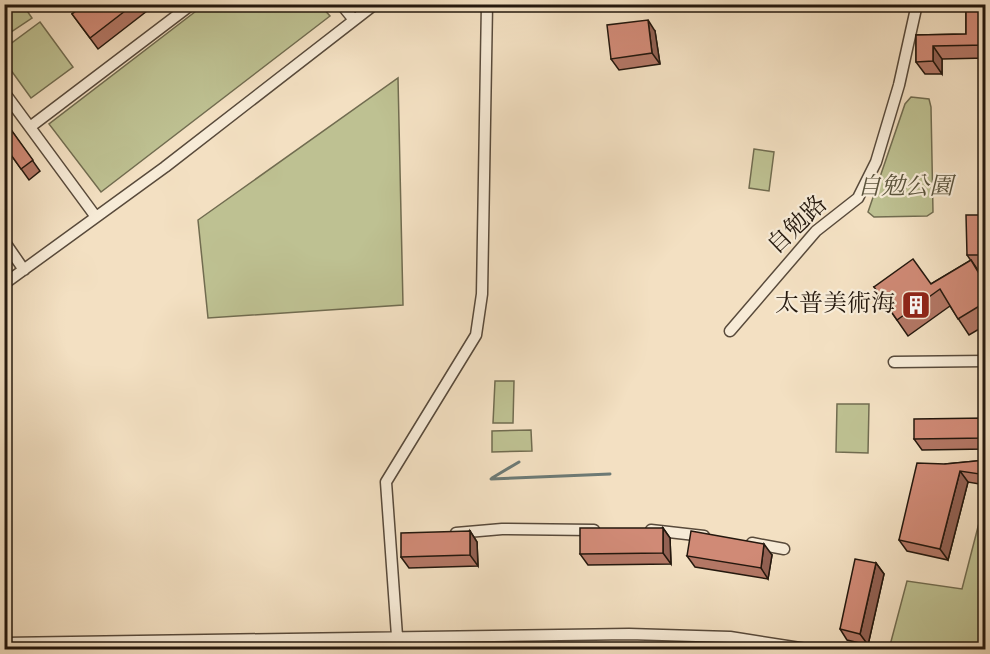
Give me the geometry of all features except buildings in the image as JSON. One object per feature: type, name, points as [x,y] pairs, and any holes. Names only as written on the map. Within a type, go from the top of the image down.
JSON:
[{"type":"street","points":[[30,127],[192,4]]},
{"type":"street","points":[[341,4],[354,20]]},
{"type":"street","points":[[4,284],[165,167],[375,4]]},
{"type":"street","points":[[398,650],[396,537],[386,482],[476,335],[482,294],[487,4]]},
{"type":"street","name":"自勉路","points":[[730,331],[816,231],[858,198],[876,162],[899,85],[917,4]]},
{"type":"street","points":[[4,92],[96,217]]},
{"type":"street","points":[[4,241],[24,270]]},
{"type":"street","points":[[894,362],[986,361]]},
{"type":"street","points":[[446,534],[502,529],[602,530]]},
{"type":"street","points":[[635,530],[677,531],[712,537]]},
{"type":"street","points":[[735,540],[784,549]]},
{"type":"street","points":[[4,643],[692,634],[730,637],[813,650]]},
{"type":"street","points":[[252,639],[271,650]]},
{"type":"green space","points":[[10,4],[23,5],[32,18],[5,36],[5,8]]},
{"type":"green space","points":[[204,5],[320,5],[330,16],[101,192],[49,124]]},
{"type":"green space","points":[[40,22],[73,67],[31,98],[5,62],[5,48]]},
{"type":"green space","points":[[398,78],[403,305],[208,318],[198,220]]},
{"type":"green space","name":"自勉公園","points":[[911,97],[929,99],[931,107],[933,212],[927,216],[874,217],[868,212],[905,104]]},
{"type":"green space","points":[[754,149],[774,152],[769,191],[749,188]]},
{"type":"green space","points":[[495,381],[514,381],[513,423],[493,423]]},
{"type":"green space","points":[[837,404],[869,404],[868,453],[836,452]]},
{"type":"green space","points":[[531,430],[532,451],[492,452],[492,431]]},
{"type":"green space","points":[[985,522],[985,649],[889,649],[907,581],[962,589],[979,523]]},
{"type":"waterway","points":[[492,478],[519,462]]},
{"type":"waterway","points":[[491,479],[610,474]]},
{"type":"place","name":"太普美術海","points":[[916,305]]}]
